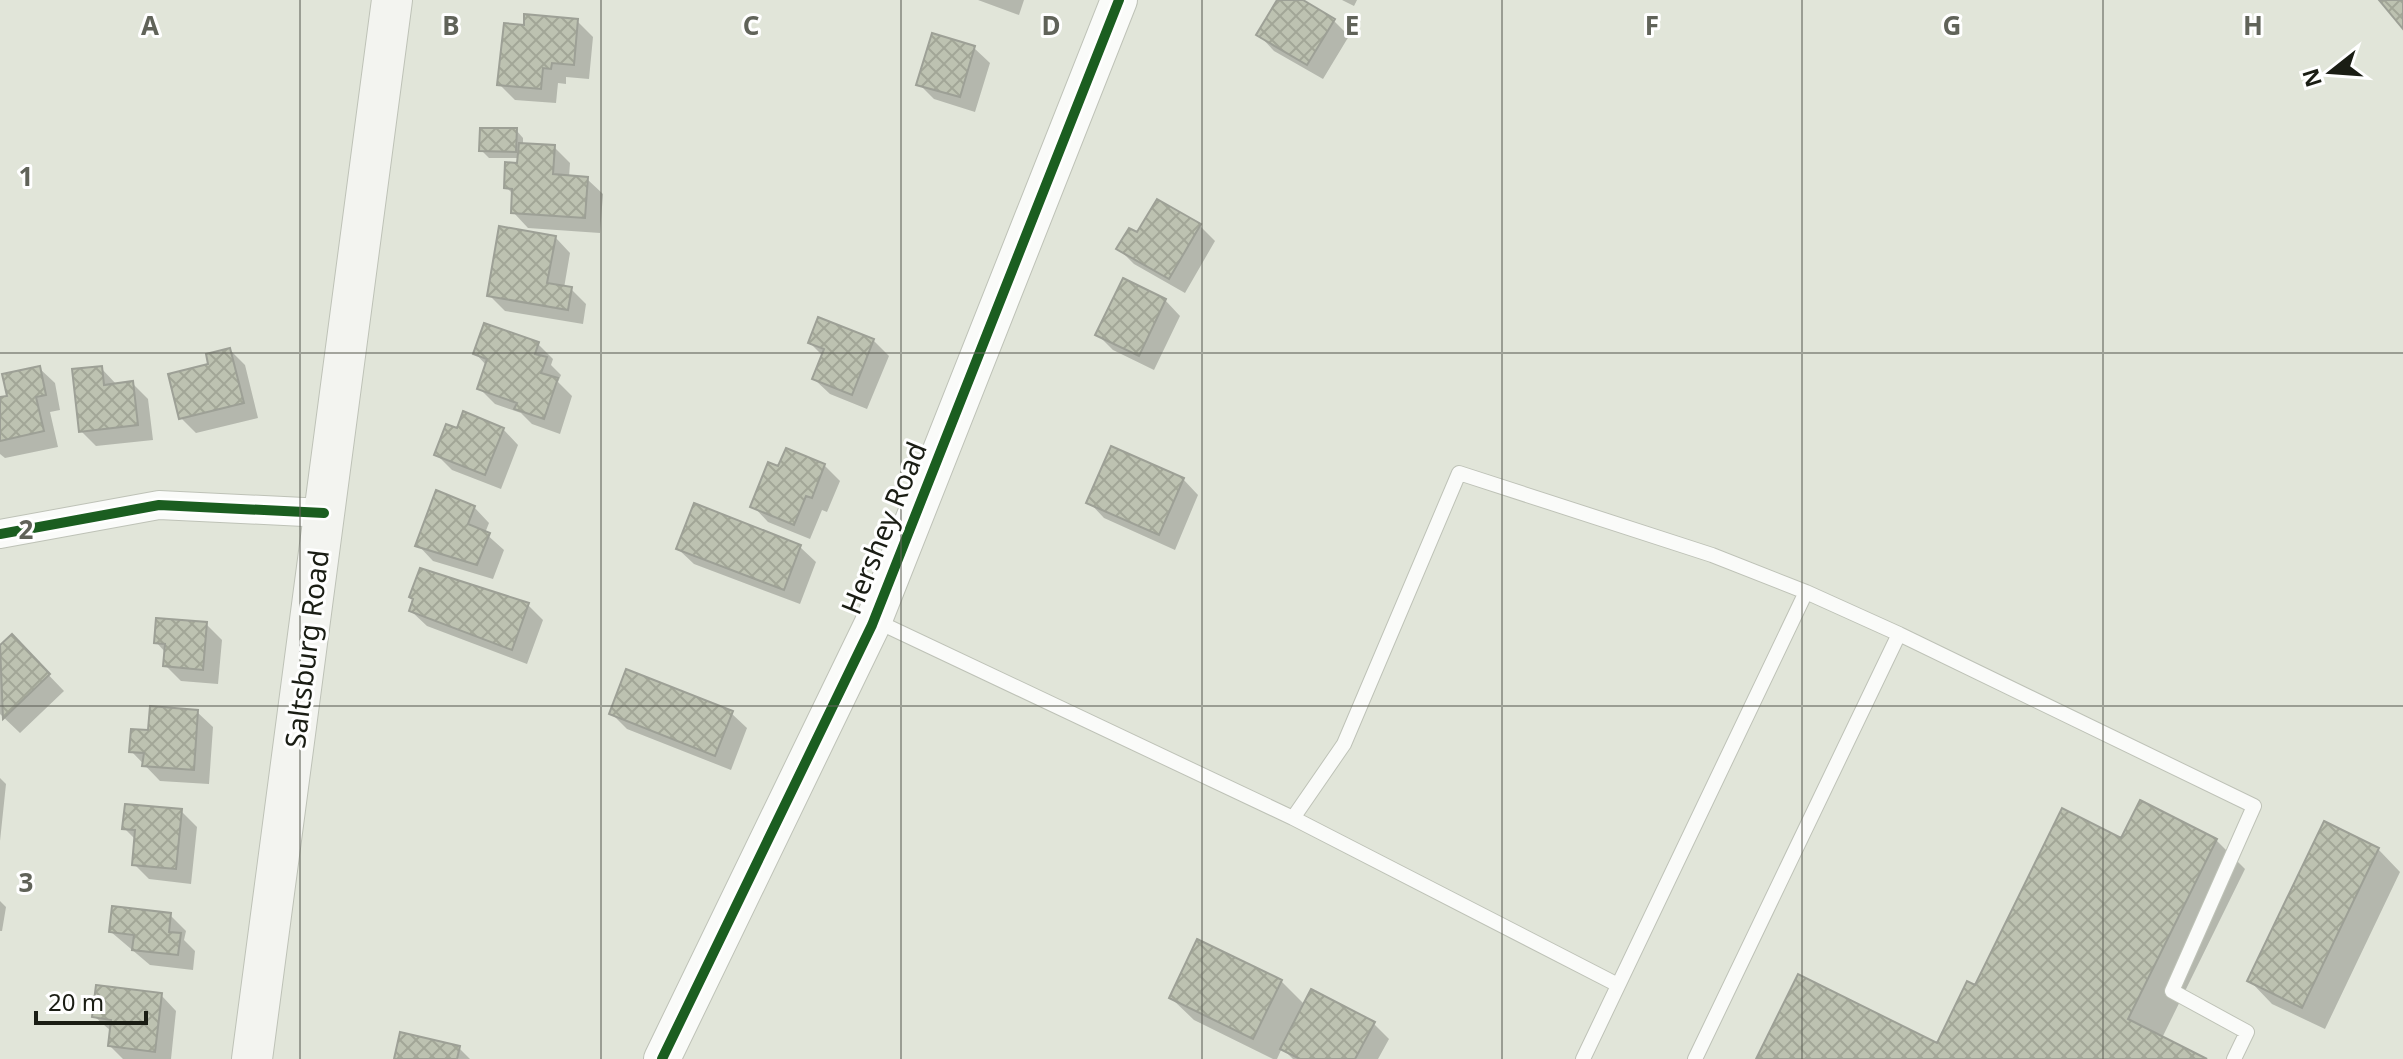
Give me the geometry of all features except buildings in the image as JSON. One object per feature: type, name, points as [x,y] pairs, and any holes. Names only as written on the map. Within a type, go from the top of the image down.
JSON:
[{"type":"main road","name":"Saltsburg Road","points":[[252,1059],[392,0]]},
{"type":"street","name":"Hershey Road","points":[[662,1059],[874,620],[1119,0]]},
{"type":"street","points":[[0,534],[159,505],[324,513]]},
{"type":"lane","points":[[1293,818],[1344,744],[1459,473],[1712,555],[1806,592],[2254,806],[2172,991],[2247,1032],[2234,1059]]},
{"type":"lane","points":[[1583,1059],[1806,592]]},
{"type":"lane","points":[[874,620],[1293,818],[1618,985]]},
{"type":"lane","points":[[1695,1059],[1899,634]]},
{"type":"cycle path","points":[[662,1059],[872,625],[1119,0]]},
{"type":"cycle path","points":[[0,534],[159,505],[324,513]]}]
